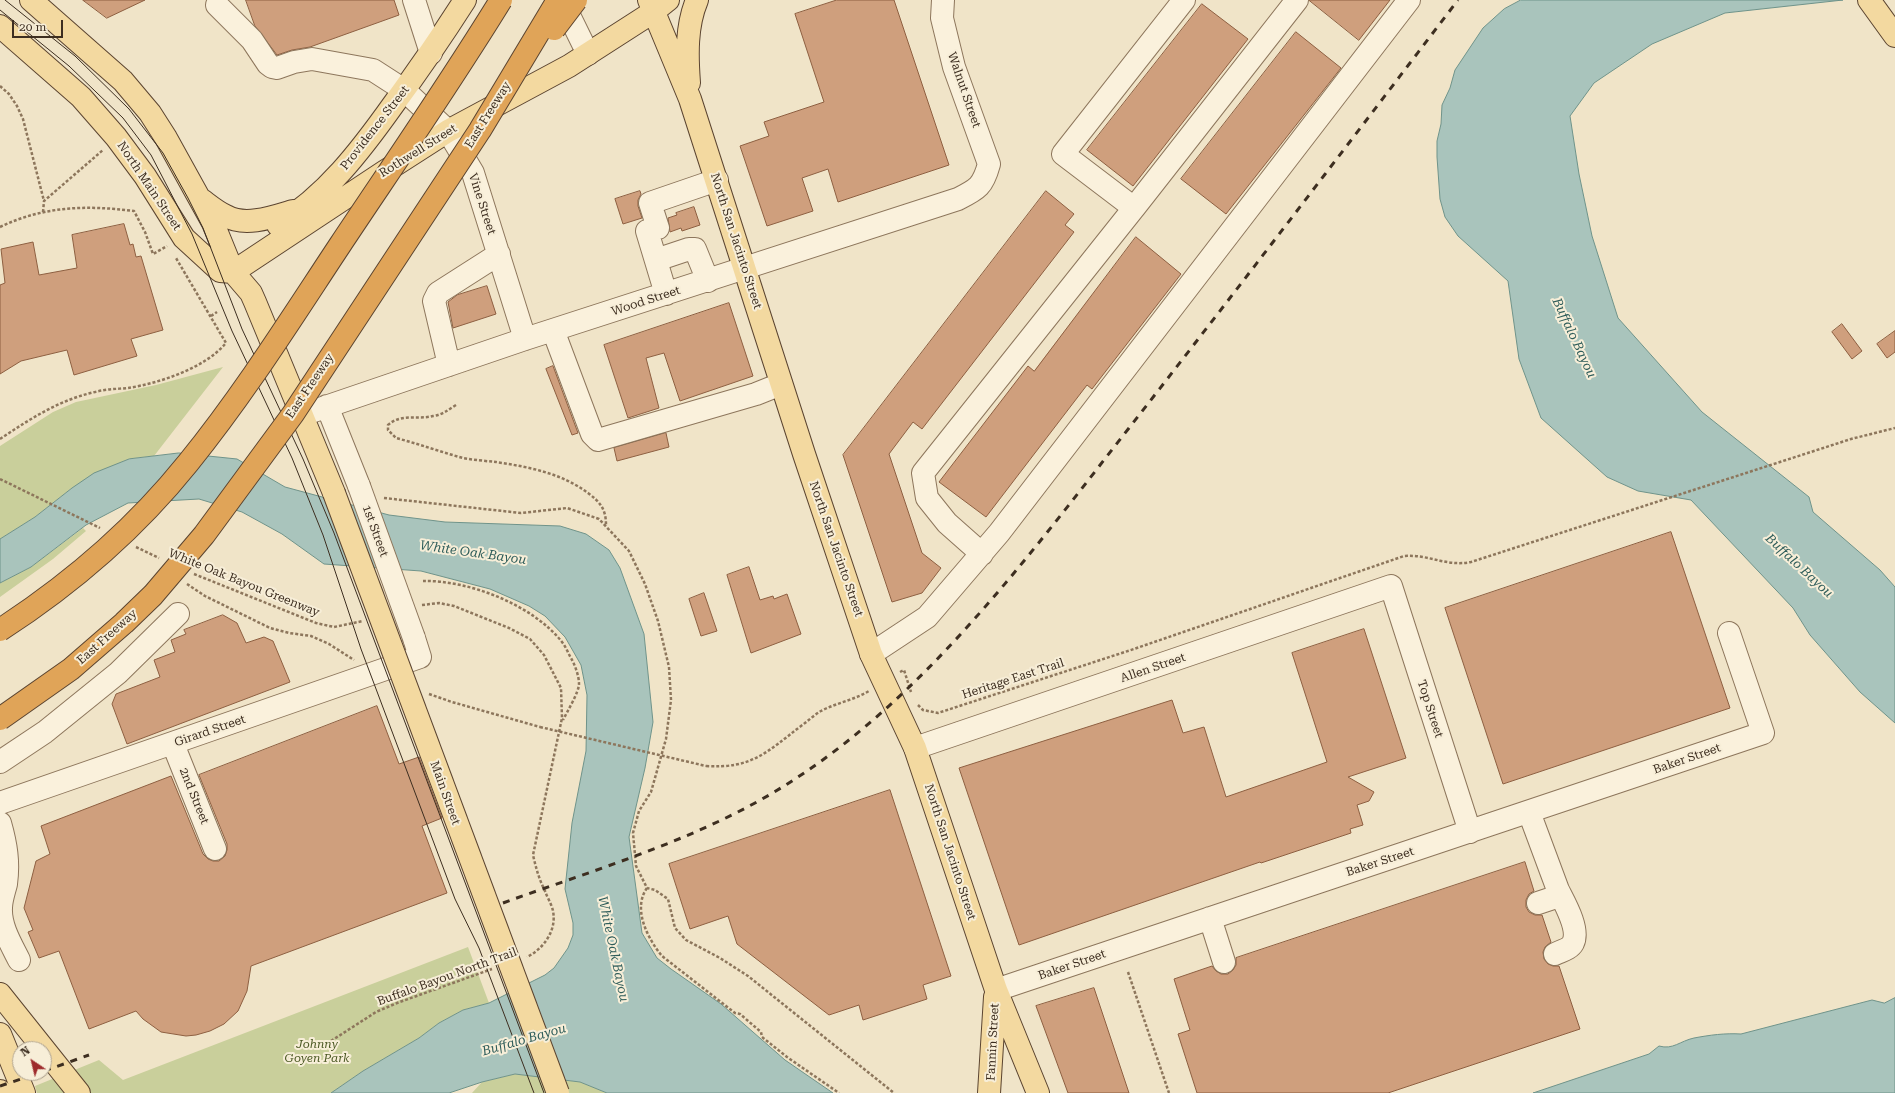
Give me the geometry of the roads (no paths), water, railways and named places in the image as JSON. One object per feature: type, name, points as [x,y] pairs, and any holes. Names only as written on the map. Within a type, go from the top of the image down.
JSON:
[{"type":"highway","points":[[0,630],[52,595],[83,570],[138,519],[188,463],[224,417],[268,355],[502,0]]},
{"type":"highway","name":"East Freeway","points":[[0,719],[71,669],[118,628],[153,595],[204,534],[292,414],[566,1]]},
{"type":"main road","points":[[31,0],[123,81],[136,96],[166,138],[213,223],[233,272],[251,293],[302,415]]},
{"type":"main road","name":"Providence Street","points":[[233,272],[247,245],[284,222],[302,208],[336,178],[365,145],[431,53],[465,0]]},
{"type":"main road","name":"North San Jacinto Street","points":[[697,0],[693,12],[687,50],[682,64],[690,98],[781,384],[871,654],[915,748],[996,990],[1037,1089]]},
{"type":"main road","points":[[1869,0],[1895,36]]},
{"type":"main road","points":[[657,4],[682,64]]},
{"type":"main road","name":"Rothwell Street","points":[[233,272],[448,131],[588,54],[657,4]]},
{"type":"main road","name":"North Main Street","points":[[0,26],[81,97],[111,131],[145,176],[184,238],[220,271],[233,272]]},
{"type":"main road","points":[[200,199],[226,217],[236,220],[259,220],[302,208]]},
{"type":"main road","name":"Main Street","points":[[302,415],[334,493],[558,1093]]},
{"type":"main road","name":"Fannin Street","points":[[990,1087],[996,990]]},
{"type":"main road","points":[[0,994],[80,1093]]},
{"type":"main road","points":[[0,1034],[24,1093]]},
{"type":"street","points":[[414,0],[431,53]]},
{"type":"street","name":"Walnut Street","points":[[943,0],[942,18],[954,67],[989,164],[985,179]]},
{"type":"street","points":[[1134,208],[1063,154],[1184,0]]},
{"type":"street","points":[[982,554],[947,523],[927,498],[923,473],[1297,0]]},
{"type":"street","points":[[871,654],[927,617],[982,554],[1409,0]]},
{"type":"street","points":[[566,1],[588,54]]},
{"type":"street","name":"Vine Street","points":[[217,5],[252,40],[268,64],[272,67],[277,68],[312,58],[373,70],[404,90],[448,131],[473,173],[525,339]]},
{"type":"street","name":"Wood Street","points":[[302,415],[525,339],[958,199],[978,190],[985,179]]},
{"type":"street","points":[[666,294],[647,231],[658,228],[650,202],[717,180]]},
{"type":"street","points":[[656,260],[690,249],[695,249],[708,281]]},
{"type":"street","points":[[449,365],[434,301],[438,294],[499,254]]},
{"type":"street","points":[[553,330],[592,434],[598,440],[756,394],[781,384]]},
{"type":"street","name":"1st Street","points":[[327,406],[359,486],[417,648]]},
{"type":"street","name":"Allen Street","points":[[915,748],[1391,586]]},
{"type":"street","name":"Top Street","points":[[1391,586],[1470,832]]},
{"type":"street","points":[[0,762],[45,732],[118,673],[178,614]]},
{"type":"street","name":"Baker Street","points":[[996,990],[1763,733],[1729,633]]},
{"type":"street","name":"Girard Street","points":[[0,803],[173,744],[417,648]]},
{"type":"street","name":"2nd Street","points":[[173,744],[215,849]]},
{"type":"street","points":[[1529,812],[1558,890],[1564,901],[1575,930],[1573,943],[1567,949],[1555,954]]},
{"type":"street","points":[[0,823],[7,848],[8,862],[1,908],[3,922],[9,940],[19,960]]},
{"type":"street","points":[[1538,903],[1553,898],[1558,890]]},
{"type":"street","points":[[1210,918],[1224,962]]},
{"type":"water","name":"Buffalo Bayou","points":[[1521,0],[1843,0],[1725,13],[1652,44],[1594,83],[1570,116],[1579,174],[1592,236],[1618,318],[1702,412],[1809,497],[1813,512],[1880,570],[1895,587],[1895,723],[1860,692],[1810,635],[1793,608],[1691,500],[1638,491],[1607,477],[1541,418],[1519,359],[1508,281],[1458,236],[1445,217],[1440,199],[1437,157],[1437,141],[1441,124],[1442,105],[1450,88],[1455,70],[1483,28],[1504,9]]},
{"type":"water","points":[[179,453],[237,459],[285,487],[389,515],[445,522],[560,526],[586,534],[609,550],[620,568],[644,634],[653,722],[645,768],[629,837],[642,933],[657,958],[721,1004],[785,1060],[833,1093],[607,1093],[580,1082],[515,1074],[482,1082],[449,1093],[331,1093],[363,1071],[419,1038],[439,1023],[463,1010],[489,1003],[545,975],[554,968],[568,948],[573,935],[573,923],[565,889],[572,823],[586,751],[587,695],[581,665],[565,637],[545,616],[529,606],[490,589],[421,571],[324,564],[282,534],[242,512],[199,499],[128,503],[86,525],[31,567],[0,583],[0,539],[35,517],[94,473],[129,459]]},
{"type":"water","points":[[1895,998],[1895,1093],[1533,1093],[1649,1054],[1659,1046],[1673,1046],[1689,1039],[1706,1036],[1741,1034],[1872,1000],[1884,1003]]},
{"type":"tram line","points":[[5,0],[75,56],[129,109],[163,153],[203,228],[242,329],[303,459],[334,533],[544,1093]]},
{"type":"tram line","points":[[0,10],[69,66],[123,118],[151,155],[192,234],[232,331],[292,458],[323,535],[361,649],[455,899],[479,948],[534,1093]]},
{"type":"railway","points":[[503,903],[653,849],[726,818],[761,800],[795,779],[844,744],[890,705],[934,663],[976,618],[1016,571],[1171,375],[1458,0]]},
{"type":"railway","points":[[52,1068],[89,1055]]},
{"type":"railway","points":[[0,1086],[15,1081]]},
{"type":"water label","name":"White Oak Bayou","points":[[473,553]]},
{"type":"water label","name":"White Oak Bayou","points":[[613,949]]},
{"type":"park label","name":"Johnny Goyen Park","points":[[317,1051]]}]
